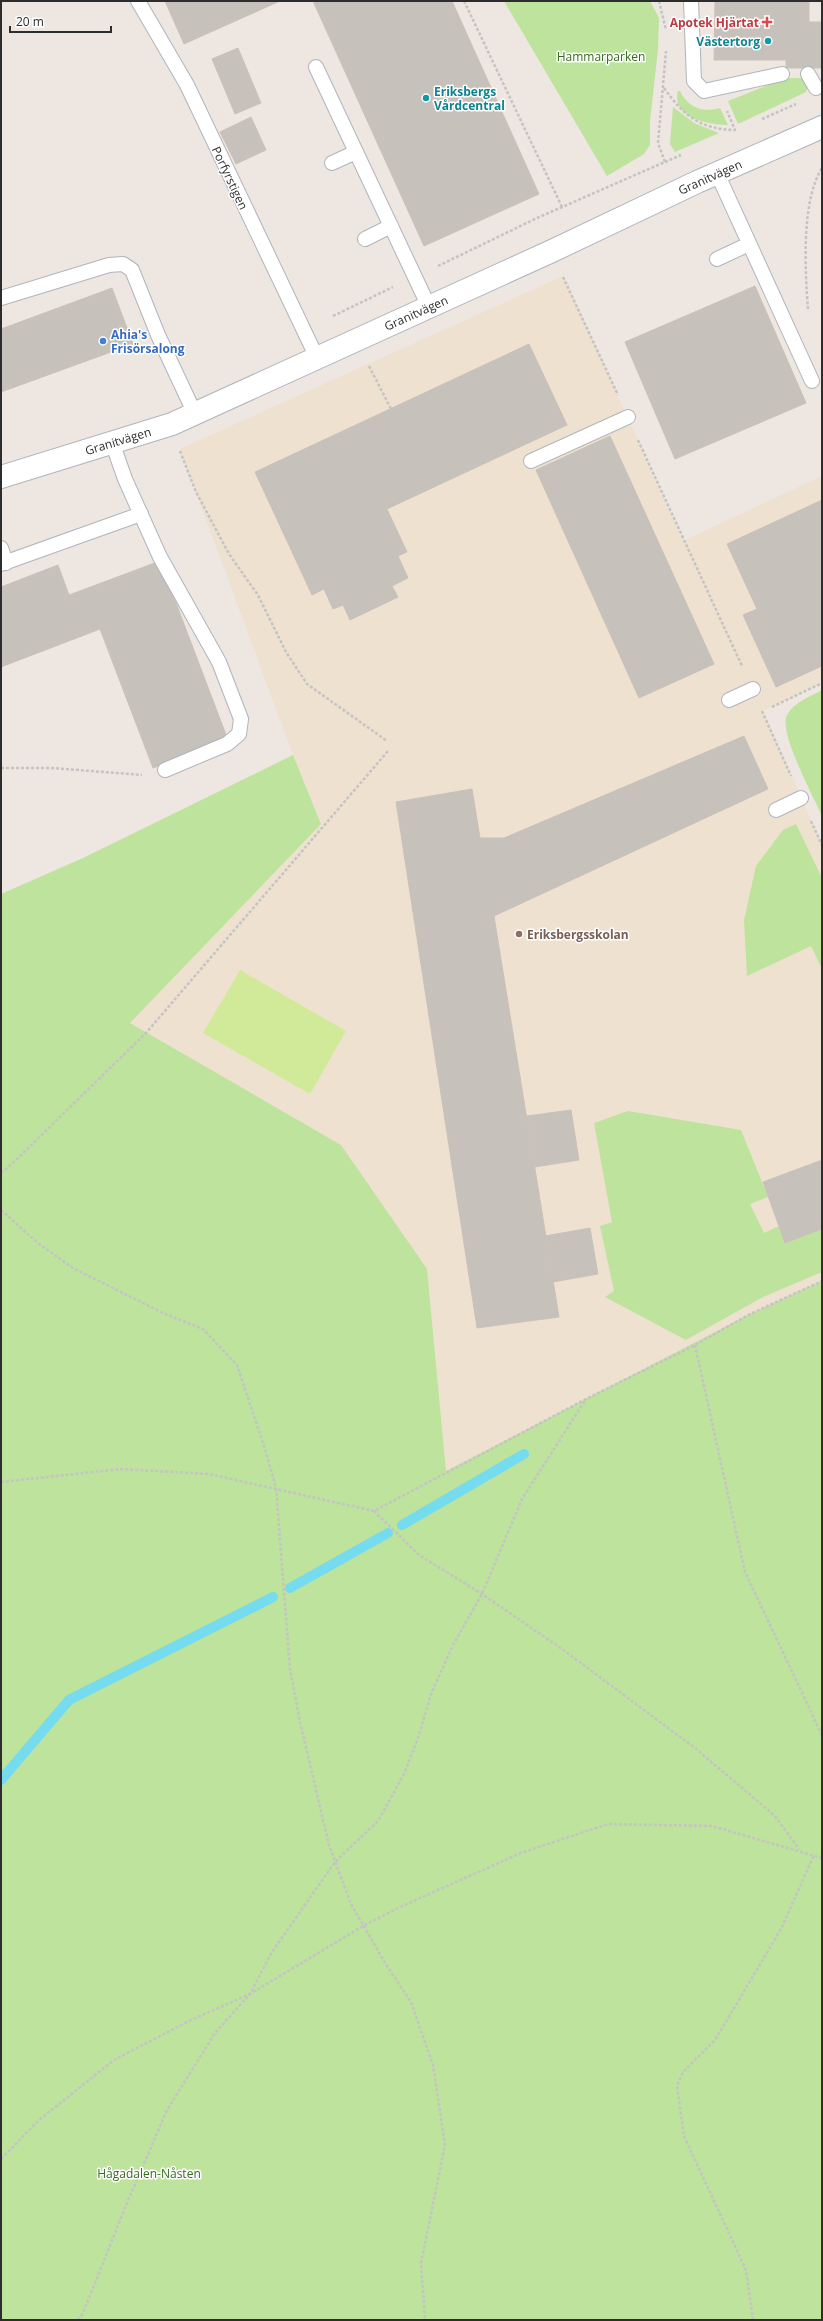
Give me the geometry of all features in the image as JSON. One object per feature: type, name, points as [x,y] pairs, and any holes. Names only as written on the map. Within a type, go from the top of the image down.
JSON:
[{"type":"street","name":"Granitvägen","points":[[1,477],[172,424],[822,127]]},
{"type":"lane","name":"Porfyrstigen","points":[[138,1],[187,85],[317,358]]},
{"type":"lane","points":[[691,1],[694,80],[704,91],[782,74]]},
{"type":"lane","points":[[316,66],[430,307]]},
{"type":"lane","points":[[808,74],[816,88]]},
{"type":"lane","points":[[332,163],[356,152]]},
{"type":"lane","points":[[717,174],[812,381]]},
{"type":"lane","points":[[366,239],[391,226]]},
{"type":"lane","points":[[718,259],[749,244]]},
{"type":"lane","points":[[1,298],[109,265],[123,264],[132,270],[158,335],[195,414]]},
{"type":"lane","points":[[531,461],[628,417]]},
{"type":"lane","points":[[112,442],[125,479],[160,557],[219,662],[241,719],[239,734],[227,744],[165,770]]},
{"type":"lane","points":[[1,548],[4,564],[141,514]]},
{"type":"lane","points":[[729,700],[753,689]]},
{"type":"lane","points":[[776,810],[801,798]]},
{"type":"path","points":[[464,1],[562,207]]},
{"type":"path","points":[[660,1],[667,36]]},
{"type":"path","points":[[665,162],[658,143],[666,44]]},
{"type":"path","points":[[762,119],[808,98],[816,88]]},
{"type":"path","points":[[724,104],[736,130]]},
{"type":"path","points":[[304,331],[536,218],[685,153]]},
{"type":"path","points":[[809,315],[805,279],[806,238],[816,178],[822,168]]},
{"type":"path","points":[[536,218],[628,417],[683,541],[753,689],[822,845]]},
{"type":"path","points":[[356,341],[391,409]]},
{"type":"path","points":[[172,424],[196,492],[229,554],[258,595],[286,652],[307,684],[387,741]]},
{"type":"path","points":[[762,711],[822,683]]},
{"type":"path","points":[[1,1173],[18,1160],[146,1033],[388,751]]},
{"type":"path","points":[[1,768],[52,768],[137,776],[165,770]]},
{"type":"path","points":[[1,1210],[39,1244],[73,1268],[123,1295],[204,1329],[237,1365],[266,1452],[276,1488],[290,1669],[312,1775],[329,1845],[351,1904],[385,1964],[411,2002],[433,2065],[445,2145],[421,2263],[425,2320]]},
{"type":"path","points":[[374,1511],[586,1398],[695,1345],[748,1315],[822,1281]]},
{"type":"path","points":[[695,1345],[745,1572],[822,1735]]},
{"type":"path","points":[[78,2320],[83,2313],[127,2203],[167,2110],[215,2034],[250,1994],[272,1952],[335,1862],[378,1821],[404,1774],[418,1738],[431,1694],[453,1646],[482,1594],[522,1499],[586,1398]]},
{"type":"path","points":[[1,1482],[121,1469],[208,1474],[374,1511],[419,1555],[482,1594],[562,1649],[695,1748],[775,1816],[800,1850]]},
{"type":"path","points":[[1,2160],[38,2121],[114,2060],[191,2020],[250,1994],[363,1926],[400,1907],[521,1853],[608,1824],[712,1826],[800,1850],[822,1858]]},
{"type":"path","points":[[753,2320],[746,2270],[684,2136],[677,2086],[683,2072],[715,2040],[781,1929],[814,1855]]},
{"type":"shaded area","name":"Eriksbergsskolan","points":[[563,276],[683,541],[822,476],[822,683],[763,711],[822,845],[822,1281],[748,1315],[446,1471],[427,1269],[146,1033],[130,1023],[321,823],[293,755],[180,449]]},
{"type":"green space","name":"Hammarparken","points":[[504,1],[650,1],[659,18],[658,49],[650,121],[650,145],[644,154],[607,176]]},
{"type":"green space","points":[[786,78],[806,78],[808,86],[806,92],[738,124],[728,101]]},
{"type":"green space","points":[[678,91],[680,91],[687,102],[697,108],[708,110],[720,108],[728,125],[720,125],[702,121],[686,114],[680,108],[677,100]]},
{"type":"green space","points":[[673,107],[694,123],[719,133],[675,152],[670,144]]},
{"type":"green space","points":[[822,690],[822,816],[798,765],[788,735],[786,723],[787,715],[790,710],[803,700]]},
{"type":"green space","name":"Hågadalen-Nåsten","points":[[293,755],[321,824],[130,1023],[341,1145],[427,1269],[446,1471],[748,1315],[822,1281],[822,2320],[1,2320],[1,894],[83,858]]},
{"type":"green space","points":[[796,824],[822,878],[822,969],[811,946],[747,976],[744,920],[756,866],[783,830]]},
{"type":"green space","points":[[240,970],[346,1031],[310,1094],[203,1033]]},
{"type":"green space","points":[[628,1111],[741,1130],[768,1197],[750,1204],[764,1233],[779,1226],[786,1243],[822,1229],[822,1272],[763,1297],[686,1340],[605,1297],[614,1291],[600,1226],[612,1222],[594,1123]]},
{"type":"building","points":[[165,1],[280,1],[184,44]]},
{"type":"building","name":"Eriksbergs Vårdcentral","points":[[313,1],[452,1],[539,194],[424,246]]},
{"type":"building","name":"Västertorg","points":[[715,1],[809,1],[809,22],[822,22],[822,68],[786,68],[786,60],[714,60]]},
{"type":"building","points":[[238,48],[261,103],[235,114],[212,59]]},
{"type":"building","points":[[251,117],[266,150],[236,164],[220,132]]},
{"type":"building","points":[[755,286],[806,403],[675,459],[625,342]]},
{"type":"building","points":[[112,288],[133,344],[1,392],[1,329]]},
{"type":"building","points":[[529,344],[567,425],[387,509],[407,552],[398,556],[408,578],[392,586],[398,597],[350,620],[343,605],[333,609],[324,589],[312,595],[255,472]]},
{"type":"building","points":[[610,436],[714,664],[639,698],[536,470]]},
{"type":"building","points":[[822,500],[822,666],[776,687],[743,615],[757,609],[727,544]]},
{"type":"building","points":[[160,561],[228,740],[153,768],[100,629],[1,667],[1,587],[58,565],[69,595]]},
{"type":"building","points":[[744,736],[768,789],[494,916],[559,1317],[477,1328],[396,802],[472,789],[480,838],[504,838]]},
{"type":"building","points":[[571,1110],[579,1160],[535,1167],[527,1116]]},
{"type":"building","points":[[822,1160],[822,1229],[785,1243],[763,1182]]},
{"type":"building","points":[[590,1228],[598,1274],[553,1282],[545,1236]]},
{"type":"waterway","points":[[402,1525],[524,1454]]},
{"type":"waterway","points":[[290,1588],[388,1533]]},
{"type":"waterway","points":[[1,1780],[69,1700],[273,1597]]},
{"type":"place","name":"Apotek Hjärtat","points":[[767,22]]},
{"type":"place","name":"Västertorg","points":[[768,41]]},
{"type":"place","name":"Eriksbergs Vårdcentral","points":[[426,98]]},
{"type":"place","name":"Ahia's Frisörsalong","points":[[103,341]]},
{"type":"place","name":"Eriksbergsskolan","points":[[519,934]]}]
